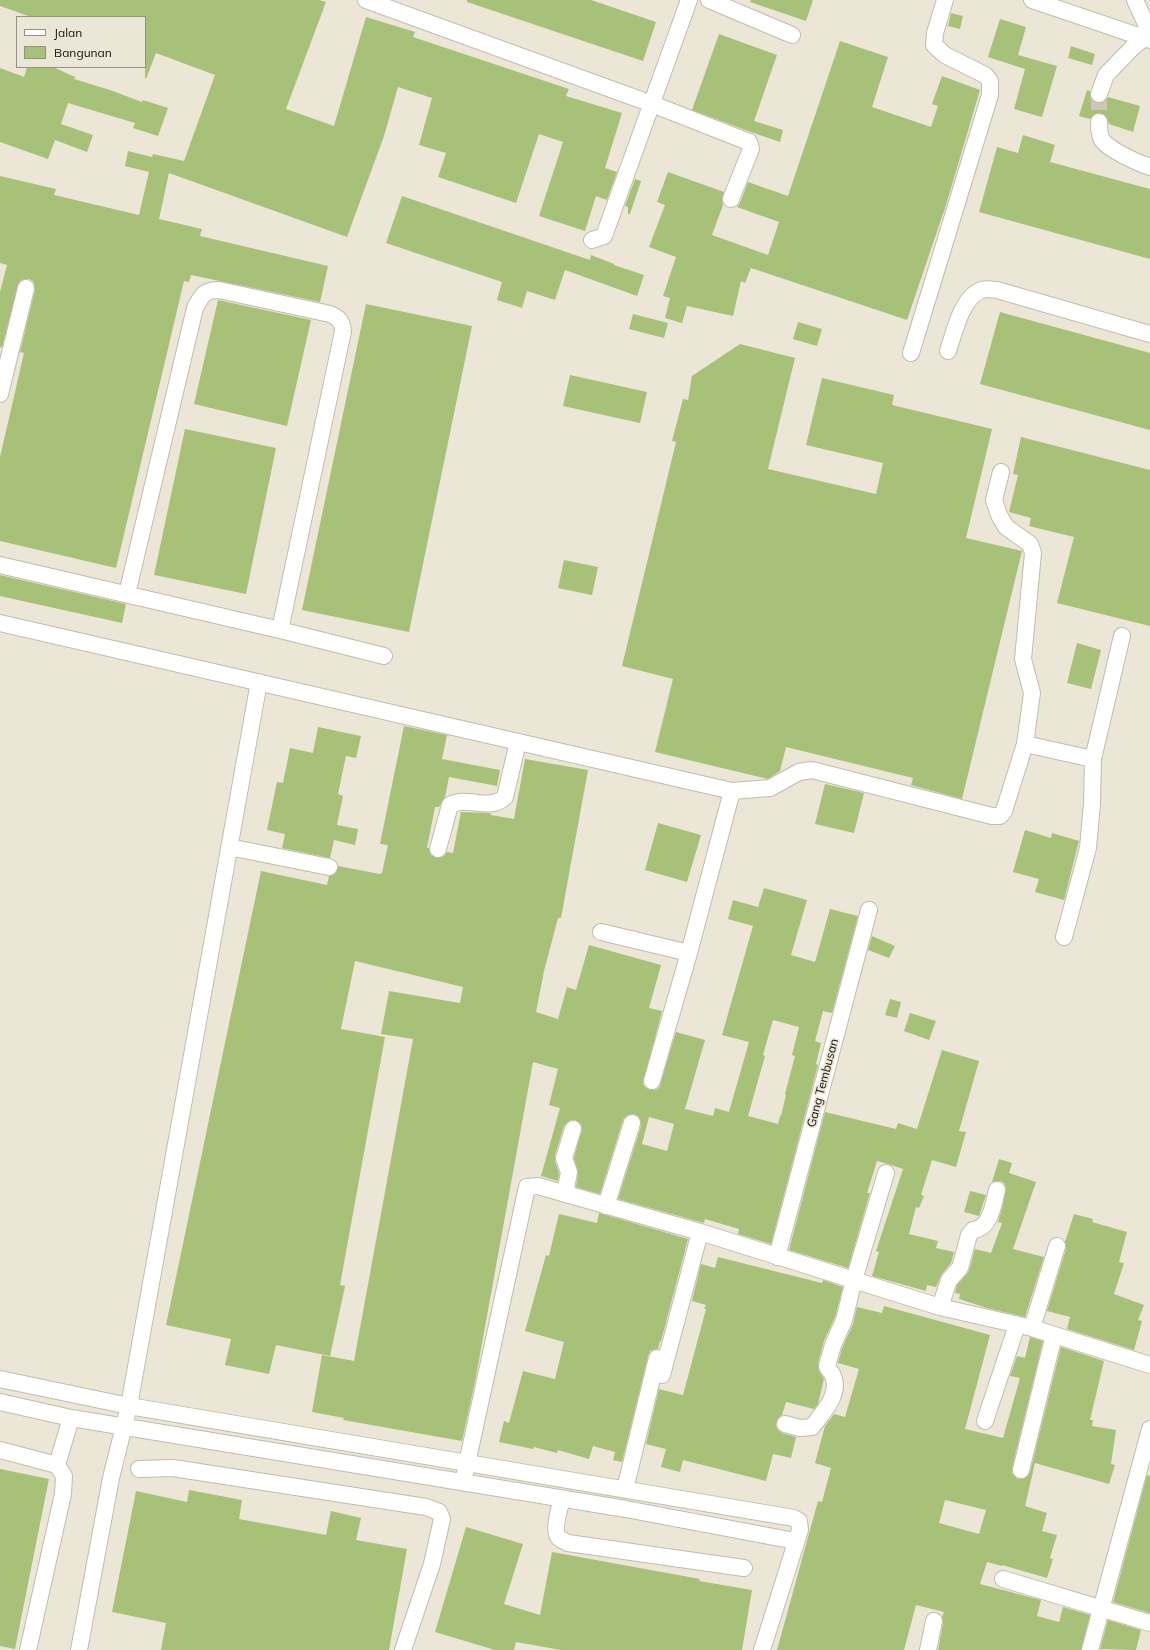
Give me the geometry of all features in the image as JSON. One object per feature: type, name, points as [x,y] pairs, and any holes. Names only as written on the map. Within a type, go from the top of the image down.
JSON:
[{"type":"street","points":[[366,0],[652,104],[749,142],[751,148],[731,199]]},
{"type":"street","points":[[592,240],[604,236],[689,0]]},
{"type":"street","points":[[709,0],[735,5],[792,35]]},
{"type":"street","points":[[911,353],[990,95],[990,81],[985,75],[945,55],[934,45],[935,33],[945,0]]},
{"type":"street","points":[[1032,0],[1054,4],[1148,37]]},
{"type":"street","points":[[1135,0],[1148,37]]},
{"type":"street","points":[[1099,94],[1106,75],[1133,48],[1148,37]]},
{"type":"street","points":[[1099,122],[1099,130],[1102,140],[1121,154],[1150,167]]},
{"type":"street","points":[[0,394],[26,288]]},
{"type":"street","points":[[948,351],[963,308],[970,296],[982,289],[997,290],[1150,334]]},
{"type":"street","points":[[127,594],[195,308],[201,296],[210,290],[219,290],[330,314],[338,318],[342,323],[343,331],[280,630]]},
{"type":"street","points":[[0,622],[732,791],[770,788],[799,772],[812,770],[992,816],[1000,816],[1004,811],[1025,744],[1032,693],[1023,659],[1033,553],[1030,544],[1006,527],[998,515],[994,500],[1001,472]]},
{"type":"street","points":[[0,565],[280,630],[384,656]]},
{"type":"street","points":[[1064,937],[1088,848],[1092,804],[1093,759],[1122,636]]},
{"type":"street","points":[[79,1650],[111,1478],[128,1406],[258,682]]},
{"type":"street","points":[[438,849],[450,805],[462,801],[494,804],[500,802],[505,797],[518,742]]},
{"type":"street","points":[[1025,744],[1093,759]]},
{"type":"street","points":[[652,1081],[689,953],[732,791]]},
{"type":"street","points":[[229,847],[329,867]]},
{"type":"street","name":"Gang Tembusan","points":[[777,1257],[869,910]]},
{"type":"street","points":[[601,932],[689,953]]},
{"type":"street","points":[[606,1206],[632,1123]]},
{"type":"street","points":[[565,1194],[570,1172],[564,1158],[573,1129]]},
{"type":"street","points":[[785,1424],[800,1428],[812,1427],[830,1404],[835,1383],[833,1375],[827,1366],[833,1345],[844,1320],[854,1280],[886,1173]]},
{"type":"street","points":[[463,1482],[527,1187],[538,1186],[700,1232],[940,1307],[1054,1335],[1150,1365]]},
{"type":"street","points":[[940,1307],[949,1280],[960,1268],[970,1235],[974,1230],[984,1226],[990,1218],[997,1190]]},
{"type":"street","points":[[662,1375],[700,1232]]},
{"type":"street","points":[[985,1421],[1057,1246]]},
{"type":"street","points":[[1021,1470],[1054,1335]]},
{"type":"street","points":[[626,1509],[627,1490],[641,1417],[660,1349]]},
{"type":"street","points":[[0,1379],[128,1406],[794,1518],[799,1521],[800,1525],[762,1650]]},
{"type":"street","points":[[0,1402],[71,1418],[124,1425],[346,1464],[562,1498],[795,1541]]},
{"type":"street","points":[[57,1465],[71,1418]]},
{"type":"street","points":[[1090,1650],[1100,1608],[1150,1429]]},
{"type":"street","points":[[346,1464],[350,1444]]},
{"type":"street","points":[[0,1450],[57,1465],[64,1476],[63,1494],[28,1650]]},
{"type":"street","points":[[139,1469],[173,1468],[426,1507],[439,1512],[442,1519],[432,1564],[403,1650]]},
{"type":"street","points":[[562,1498],[556,1522],[557,1535],[559,1538],[568,1543],[744,1568]]},
{"type":"street","points":[[1003,1579],[1150,1623]]},
{"type":"street","points":[[928,1650],[934,1622]]},
{"type":"building","points":[[0,0],[319,0],[326,2],[286,109],[334,126],[366,17],[415,32],[413,37],[569,89],[566,96],[622,113],[605,168],[617,172],[607,200],[596,196],[585,231],[539,216],[563,142],[539,134],[516,203],[438,177],[446,153],[419,145],[432,98],[398,87],[384,136],[347,237],[169,173],[159,219],[202,229],[200,236],[328,266],[320,302],[191,275],[189,282],[184,281],[116,568],[0,541],[0,457],[24,353],[20,352],[35,290],[33,281],[29,279],[24,279],[19,282],[2,348],[0,347],[0,292],[7,265],[0,263],[0,176],[56,189],[54,195],[139,215],[149,172],[125,166],[128,151],[152,157],[153,154],[184,161],[215,75],[156,53],[146,79],[146,16],[28,16],[0,6]]},
{"type":"building","points":[[467,0],[591,0],[656,22],[643,61],[467,2]]},
{"type":"building","points":[[751,0],[813,0],[806,21],[750,2]]},
{"type":"building","points":[[951,13],[963,16],[960,29],[948,26]]},
{"type":"building","points":[[1000,19],[1026,27],[1018,55],[1057,66],[1042,117],[1014,109],[1025,69],[988,57]]},
{"type":"building","points":[[719,34],[777,55],[754,121],[783,130],[780,142],[692,110]]},
{"type":"building","points":[[840,41],[888,57],[872,107],[931,127],[938,106],[932,104],[942,76],[980,90],[946,205],[907,320],[751,268],[745,283],[741,281],[733,316],[687,306],[682,323],[665,318],[670,298],[663,296],[676,257],[649,247],[665,205],[657,202],[668,172],[724,192],[722,200],[723,205],[712,235],[768,255],[779,222],[737,207],[748,182],[788,196]]},
{"type":"building","points":[[1071,46],[1095,54],[1092,65],[1068,58]]},
{"type":"building","points":[[0,68],[24,77],[27,68],[55,68],[75,77],[74,79],[142,102],[143,100],[168,108],[158,136],[133,128],[135,123],[68,103],[61,124],[93,135],[87,152],[55,140],[48,159],[0,142]]},
{"type":"building","points":[[1087,90],[1090,91],[1091,100],[1096,103],[1105,102],[1108,97],[1140,106],[1133,132],[1109,124],[1107,118],[1103,114],[1095,114],[1090,119],[1079,116]]},
{"type":"building","points":[[1023,135],[1055,145],[1050,162],[1150,189],[1150,259],[979,212],[997,147],[1018,153]]},
{"type":"building","points":[[635,179],[641,181],[630,214],[628,214],[628,207],[625,206]]},
{"type":"building","points":[[402,196],[590,260],[591,255],[614,265],[644,275],[637,296],[565,270],[555,300],[527,291],[522,308],[497,300],[502,282],[386,243]]},
{"type":"building","points":[[218,300],[311,320],[287,426],[194,404]]},
{"type":"building","points":[[366,304],[472,326],[409,632],[302,610]]},
{"type":"building","points":[[1000,312],[1150,353],[1150,430],[980,384]]},
{"type":"building","points":[[633,314],[668,323],[664,338],[629,329]]},
{"type":"building","points":[[798,322],[822,329],[817,346],[793,339]]},
{"type":"building","points":[[740,344],[795,358],[768,469],[876,494],[883,463],[806,445],[822,378],[894,395],[892,405],[992,429],[966,538],[1022,551],[962,799],[911,785],[913,778],[786,747],[780,771],[768,779],[655,752],[673,679],[622,666],[676,442],[672,441],[683,399],[688,400],[692,376]]},
{"type":"building","points":[[570,375],[647,392],[640,423],[563,406]]},
{"type":"building","points":[[185,429],[276,448],[246,594],[154,575]]},
{"type":"building","points":[[1021,437],[1150,470],[1150,626],[1057,603],[1074,537],[1029,526],[1031,518],[1009,512],[1018,475],[1013,474]]},
{"type":"building","points":[[564,560],[598,567],[592,595],[558,588]]},
{"type":"building","points":[[0,575],[126,604],[122,623],[0,596]]},
{"type":"building","points":[[1077,643],[1101,650],[1091,689],[1067,683]]},
{"type":"building","points":[[404,726],[447,735],[442,759],[500,770],[497,786],[449,777],[445,797],[439,807],[435,807],[427,848],[429,848],[431,855],[436,858],[444,856],[447,852],[453,853],[461,812],[490,813],[491,815],[514,819],[525,759],[588,770],[561,918],[558,918],[544,971],[536,1012],[558,1019],[567,987],[576,990],[589,945],[661,965],[649,1008],[662,1011],[643,1083],[645,1087],[650,1090],[659,1088],[676,1032],[705,1040],[685,1109],[713,1116],[715,1108],[729,1112],[749,1042],[722,1035],[753,926],[728,919],[733,900],[758,907],[764,888],[807,900],[791,955],[815,962],[830,909],[858,916],[832,1013],[823,1011],[815,1041],[821,1043],[816,1064],[818,1065],[771,1244],[738,1234],[739,1229],[705,1219],[704,1223],[618,1199],[641,1126],[639,1117],[634,1114],[626,1116],[623,1120],[600,1194],[576,1187],[578,1173],[574,1158],[582,1127],[580,1123],[575,1120],[571,1120],[564,1126],[555,1155],[555,1161],[559,1173],[558,1181],[541,1176],[560,1108],[549,1105],[558,1069],[533,1062],[475,1382],[462,1441],[343,1420],[344,1418],[312,1412],[322,1355],[354,1361],[413,1039],[381,1034],[389,991],[460,1003],[463,987],[355,961],[341,1029],[385,1037],[340,1285],[345,1286],[330,1356],[276,1345],[269,1374],[225,1365],[231,1339],[166,1325],[261,871],[327,885],[329,876],[336,873],[338,866],[380,874],[382,873],[388,845],[380,844]],"holes":[[[773,1020],[799,1027],[792,1055],[795,1056],[778,1124],[748,1116],[765,1056],[763,1055]],[[649,1117],[674,1124],[667,1151],[642,1144]]]},
{"type":"building","points":[[318,727],[361,736],[356,758],[346,756],[338,794],[343,796],[337,825],[358,829],[355,845],[334,840],[330,858],[282,848],[285,834],[267,830],[277,782],[283,783],[290,748],[313,753]]},
{"type":"building","points":[[825,784],[864,793],[854,833],[815,824]]},
{"type":"building","points":[[658,823],[701,835],[687,882],[645,870]]},
{"type":"building","points":[[1025,830],[1051,838],[1052,833],[1079,841],[1064,900],[1035,892],[1039,879],[1013,872]]},
{"type":"building","points":[[872,936],[895,946],[889,958],[868,950]]},
{"type":"building","points":[[890,999],[901,1002],[897,1018],[885,1015]]},
{"type":"building","points":[[910,1013],[936,1021],[929,1040],[904,1031]]},
{"type":"building","points":[[942,1050],[979,1061],[959,1131],[966,1132],[956,1167],[932,1160],[921,1195],[924,1196],[919,1208],[916,1207],[909,1234],[938,1241],[936,1248],[954,1252],[951,1263],[942,1274],[936,1287],[927,1285],[926,1291],[872,1276],[879,1252],[876,1251],[903,1169],[877,1161],[867,1193],[870,1193],[848,1268],[789,1250],[825,1112],[896,1129],[898,1123],[917,1129]]},
{"type":"building","points":[[999,1159],[1012,1163],[1009,1173],[1036,1182],[1013,1249],[1044,1257],[1025,1317],[987,1308],[959,1299],[960,1294],[955,1293],[957,1285],[969,1271],[975,1249],[991,1253],[1002,1223],[998,1222],[1006,1188],[1004,1183],[1000,1181],[992,1182]]},
{"type":"building","points":[[970,1191],[986,1195],[979,1216],[964,1212]]},
{"type":"building","points":[[599,1213],[688,1239],[661,1341],[658,1349],[650,1351],[648,1356],[622,1462],[613,1460],[615,1452],[593,1446],[589,1459],[558,1450],[557,1453],[534,1447],[533,1449],[499,1442],[504,1421],[509,1423],[523,1371],[555,1379],[564,1342],[525,1331],[546,1255],[549,1256],[559,1214],[597,1223]]},
{"type":"building","points":[[1074,1214],[1093,1219],[1092,1222],[1127,1232],[1119,1262],[1124,1263],[1114,1294],[1144,1305],[1138,1320],[1142,1321],[1134,1350],[1067,1329],[1070,1317],[1047,1311],[1066,1249],[1065,1242]]},
{"type":"building","points":[[718,1257],[822,1283],[823,1280],[843,1287],[835,1317],[824,1341],[818,1363],[819,1371],[824,1379],[818,1404],[814,1409],[786,1402],[782,1415],[778,1418],[776,1426],[782,1433],[796,1437],[791,1458],[773,1454],[766,1481],[683,1460],[680,1472],[661,1467],[666,1449],[646,1444],[659,1389],[683,1395],[706,1309],[704,1309],[706,1305],[692,1301],[701,1264],[715,1268]]},
{"type":"building","points":[[884,1306],[990,1335],[965,1429],[1003,1438],[1020,1378],[1010,1376],[1017,1356],[1025,1358],[1030,1337],[1043,1341],[1012,1468],[1012,1473],[1018,1479],[1024,1479],[1030,1472],[1061,1347],[1104,1361],[1090,1420],[1093,1420],[1092,1426],[1116,1430],[1111,1464],[1115,1465],[1109,1484],[1035,1463],[1025,1506],[1047,1513],[1042,1531],[1057,1535],[1050,1558],[1053,1559],[1047,1578],[987,1562],[980,1584],[1041,1600],[1037,1616],[1059,1622],[1063,1607],[1090,1615],[1081,1650],[938,1650],[944,1612],[916,1605],[904,1650],[777,1650],[818,1501],[822,1502],[831,1468],[815,1463],[825,1426],[834,1414],[845,1417],[859,1369],[838,1363],[842,1348],[853,1324],[857,1307],[882,1313]],"holes":[[[945,1500],[986,1510],[979,1534],[939,1523]]]},
{"type":"building","points":[[0,1469],[49,1479],[15,1649],[0,1646]]},
{"type":"building","points":[[1147,1475],[1150,1476],[1150,1613],[1113,1602]]},
{"type":"building","points":[[189,1490],[242,1500],[239,1519],[326,1535],[331,1511],[361,1518],[356,1540],[407,1549],[389,1650],[161,1650],[166,1623],[112,1612],[136,1491],[187,1502]]},
{"type":"building","points":[[466,1527],[523,1544],[504,1604],[540,1615],[552,1552],[752,1590],[742,1650],[561,1650],[516,1642],[514,1650],[495,1650],[435,1632]]},
{"type":"building","points":[[1108,1620],[1141,1630],[1136,1650],[1100,1649]]},
{"type":"tunnel","points":[[1099,94],[1099,122]]}]
